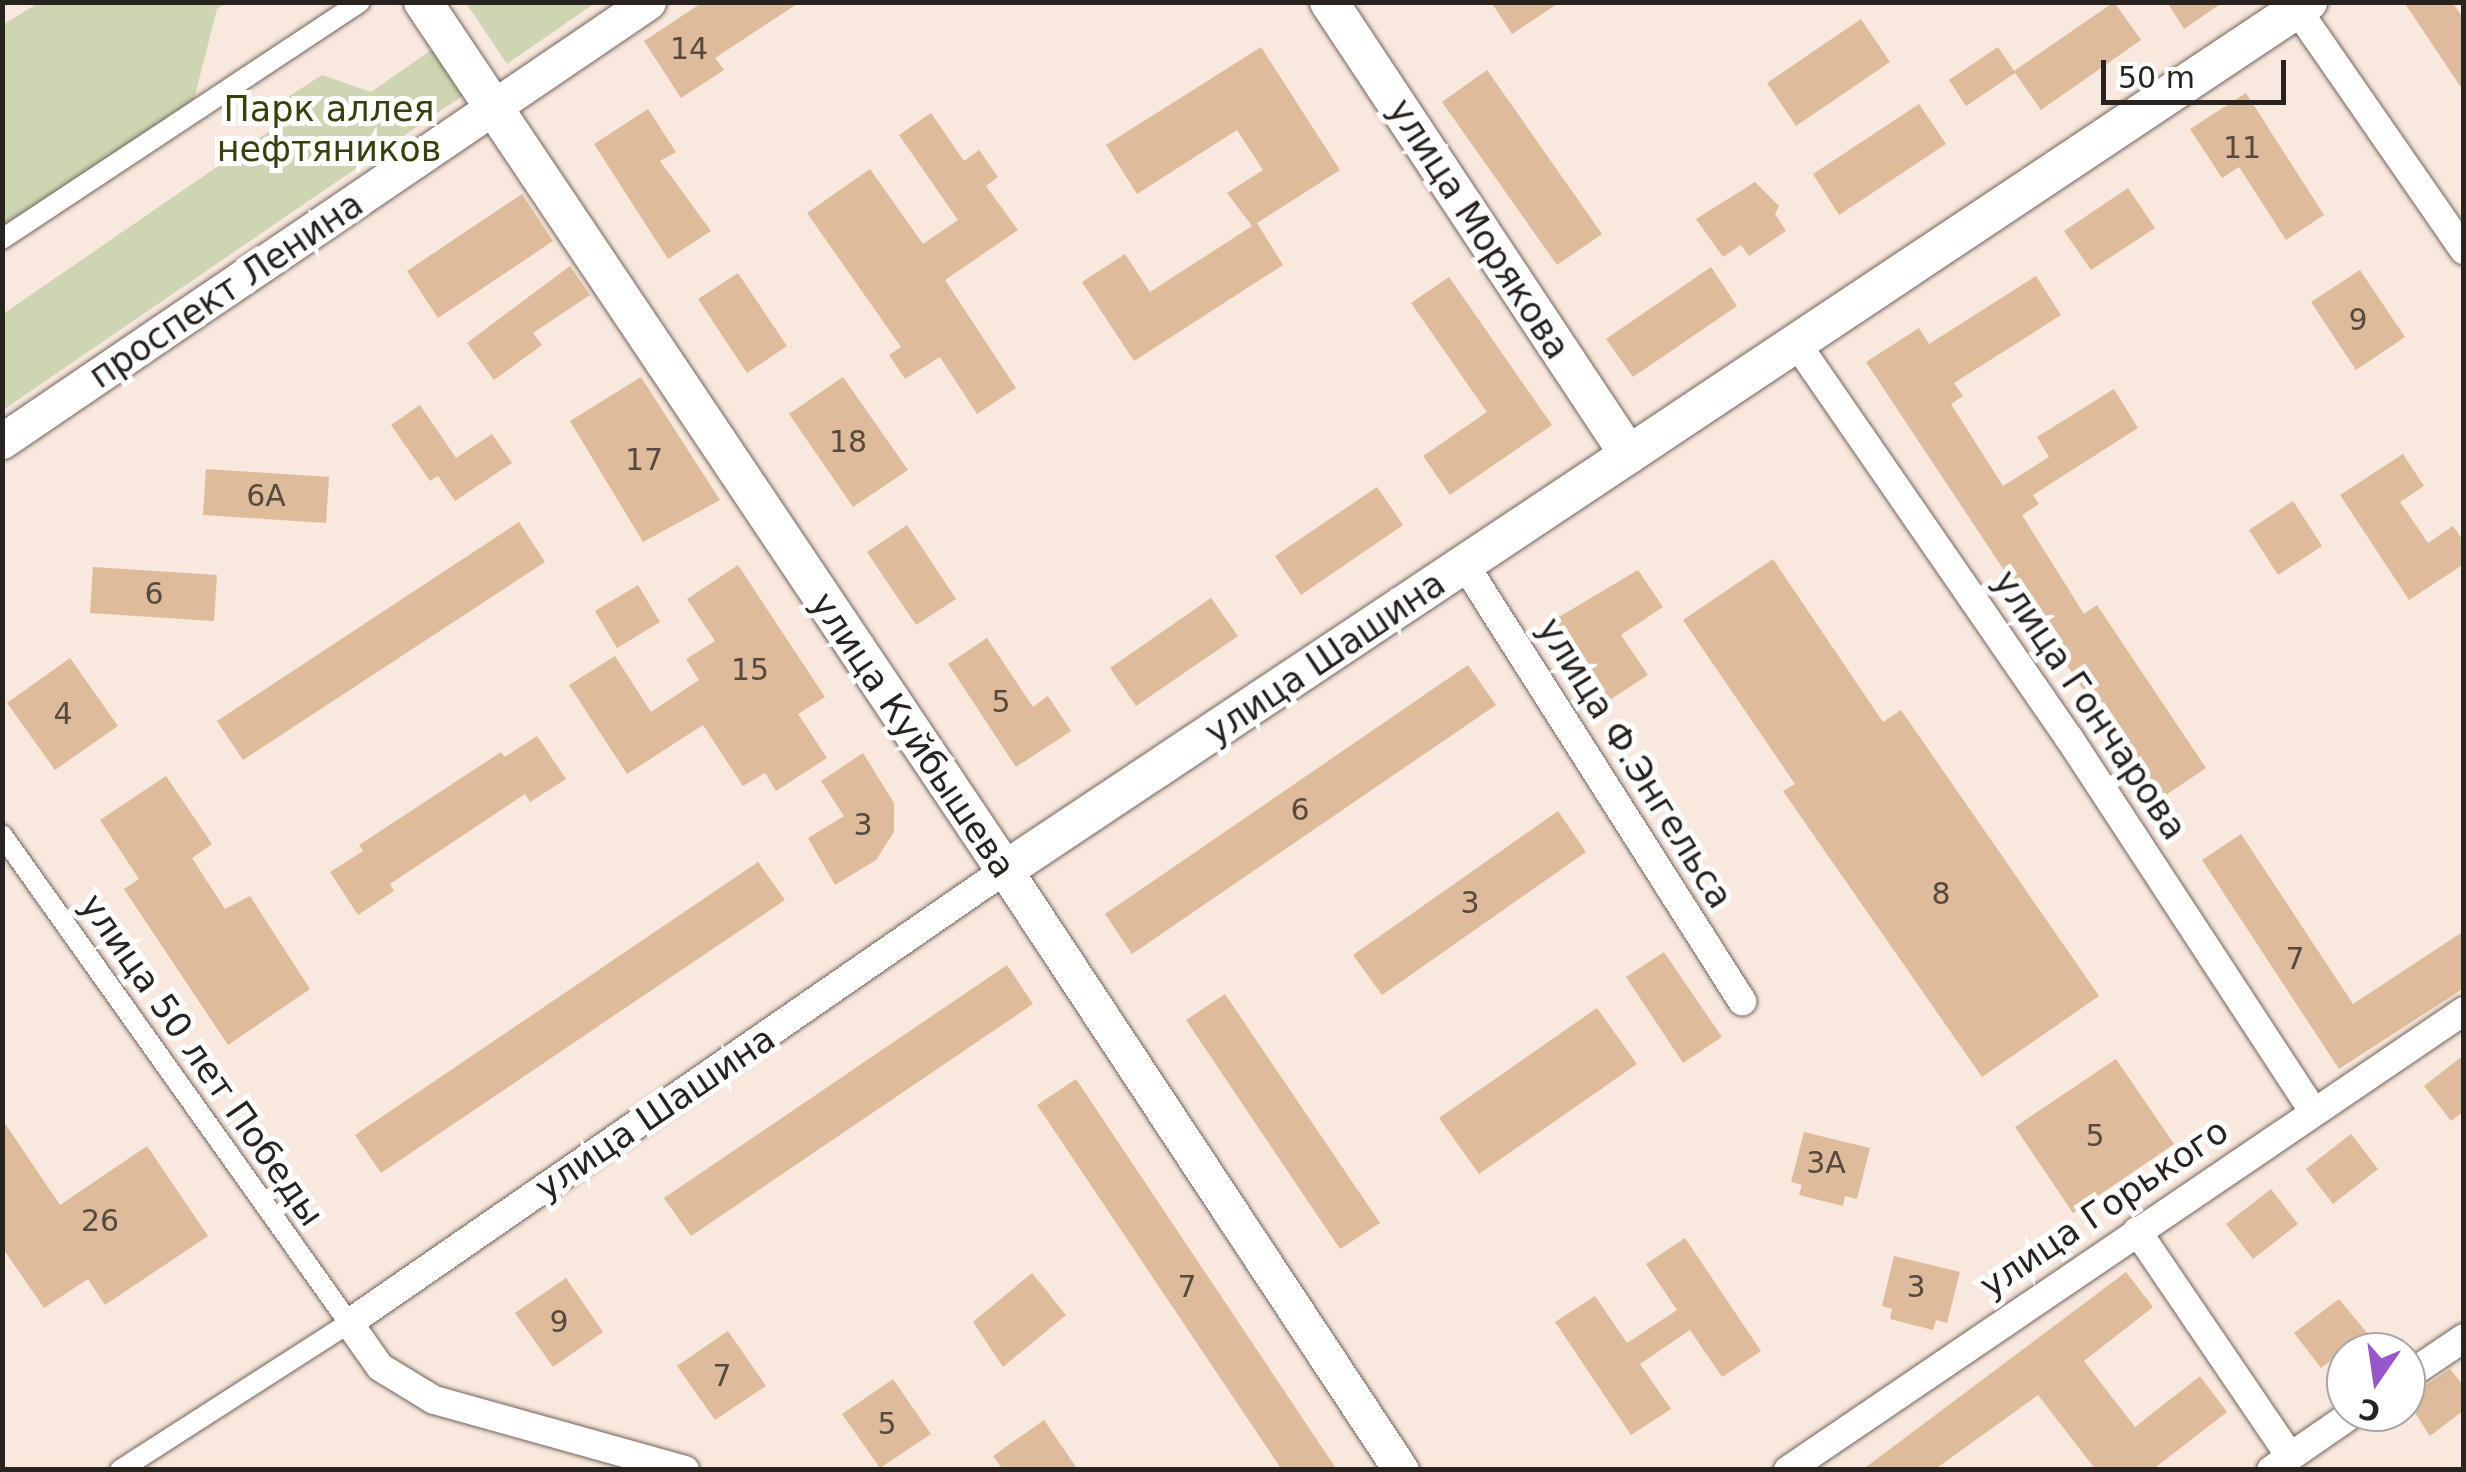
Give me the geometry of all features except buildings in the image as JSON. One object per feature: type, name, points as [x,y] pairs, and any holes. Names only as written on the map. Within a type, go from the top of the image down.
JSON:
[{"type":"main road","name":"улица Куйбышева","points":[[423,2],[1005,870]]},
{"type":"main road","name":"улица Морякова","points":[[1329,2],[1629,455]]},
{"type":"main road","name":"улица Шашина","points":[[1005,870],[2299,5]]},
{"type":"street","points":[[2,238],[360,2]]},
{"type":"street","name":"проспект Ленина","points":[[2,441],[648,2]]},
{"type":"street","points":[[2299,5],[2464,250]]},
{"type":"street","name":"улица Гончарова","points":[[1797,344],[2069,738],[2314,1112]]},
{"type":"street","name":"улица Ф.Энгельса","points":[[1464,566],[1742,1001]]},
{"type":"street","name":"улица 50 лет Победы","points":[[2,834],[349,1323]]},
{"type":"street","name":"улица Шашина","points":[[349,1323],[1005,870]]},
{"type":"street","name":"улица Куйбышева","points":[[1005,870],[1401,1470]]},
{"type":"street","name":"улица Горького","points":[[1788,1470],[2464,1012]]},
{"type":"street","points":[[2137,1231],[2280,1463],[2326,1432]]},
{"type":"street","points":[[120,1470],[349,1323],[380,1368],[434,1400],[685,1470]]},
{"type":"street","points":[[2426,1364],[2464,1338]]},
{"type":"green space","name":"Парк аллея нефтяников","points":[[38,3],[226,3],[217,9],[190,115],[3,230],[3,25]]},
{"type":"green space","name":"Парк аллея нефтяников","points":[[466,3],[595,3],[507,64]]},
{"type":"green space","name":"Парк аллея нефтяников","points":[[437,46],[468,92],[3,410],[3,314],[278,125],[285,99],[322,75],[371,92]]}]
